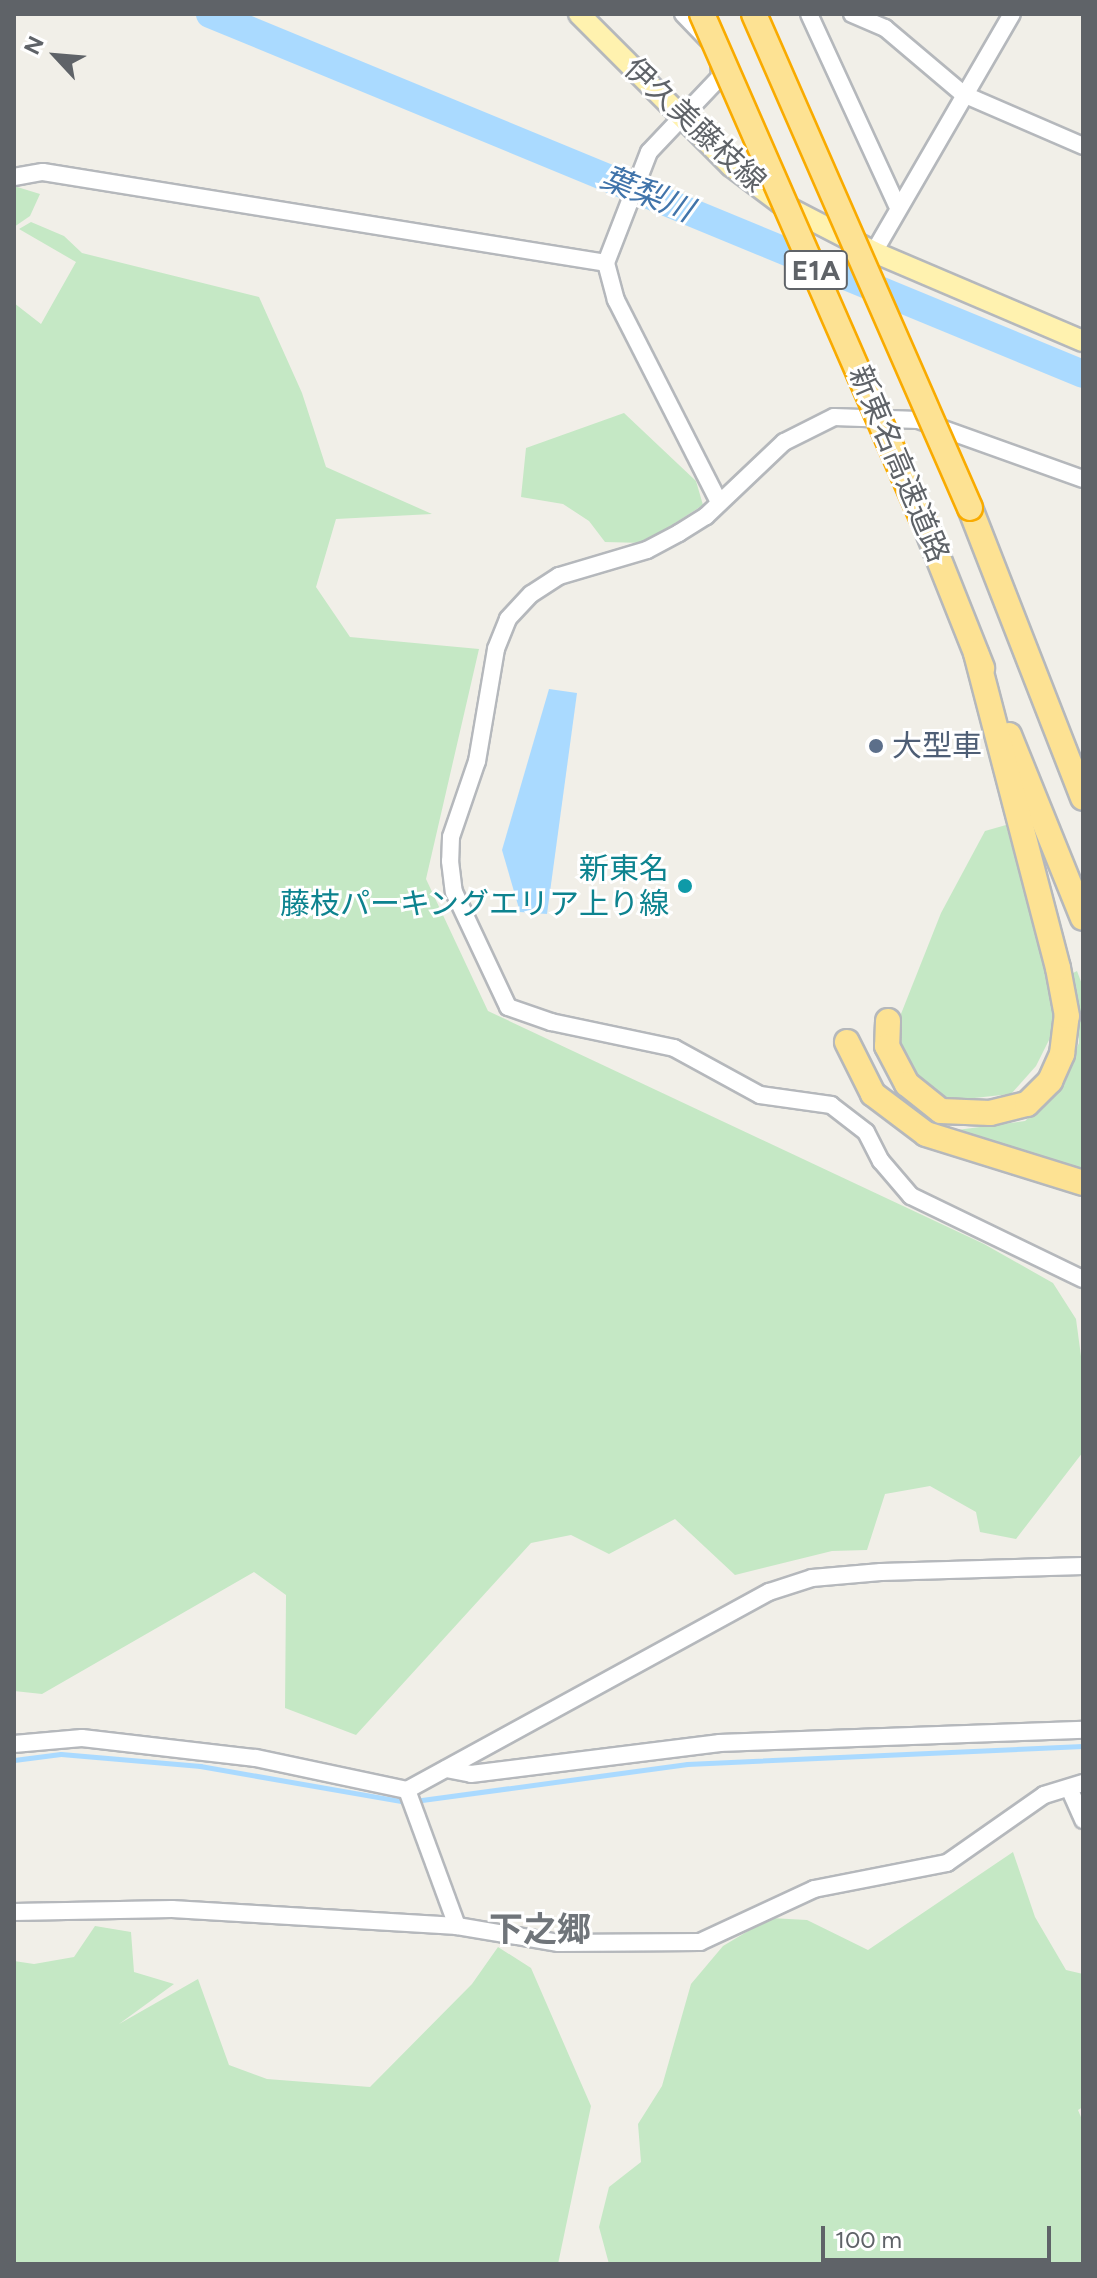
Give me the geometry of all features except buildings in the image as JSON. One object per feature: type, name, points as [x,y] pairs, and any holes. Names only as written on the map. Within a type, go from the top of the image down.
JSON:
[{"type":"highway","name":"新東名高速道路","points":[[702,14],[926,527],[1083,918]]},
{"type":"highway","name":"新東名高速道路","points":[[754,14],[970,508],[1083,798]]},
{"type":"highway","points":[[888,1021],[887,1046],[907,1084],[941,1111],[990,1113],[1027,1104],[1050,1081],[1062,1054],[1067,1016],[1058,968],[976,653]]},
{"type":"highway","points":[[847,1042],[873,1094],[926,1134],[1083,1183]]},
{"type":"main road","name":"伊久美藤枝線","points":[[579,14],[731,166],[783,205],[874,252],[1083,341]]},
{"type":"street","points":[[683,14],[713,46],[720,77],[680,116],[642,168],[606,263],[616,300],[719,502]]},
{"type":"street","points":[[809,14],[897,205]]},
{"type":"street","points":[[852,14],[885,28],[963,94],[1083,146]]},
{"type":"street","points":[[874,252],[897,205],[1012,14]]},
{"type":"street","points":[[14,190],[22,176],[43,172],[606,263]]},
{"type":"street","points":[[1083,479],[918,420],[834,417],[784,442],[719,502],[647,550],[559,576],[531,594],[508,619],[496,649],[477,761],[451,849],[454,892],[497,990],[508,1007],[523,1015],[674,1048],[760,1095],[803,1098],[844,1112],[866,1132],[886,1168],[911,1196],[1083,1279]]},
{"type":"street","points":[[14,1744],[82,1738],[256,1758],[407,1790],[724,1614],[798,1583],[881,1572],[1083,1566]]},
{"type":"street","points":[[446,1769],[471,1774],[720,1743],[1083,1730]]},
{"type":"street","points":[[14,1912],[172,1909],[457,1926],[559,1943],[700,1942],[814,1889],[947,1863],[1044,1795],[1076,1786],[1083,1820]]},
{"type":"street","points":[[407,1790],[457,1926]]},
{"type":"green space","points":[[14,186],[40,194],[30,216],[14,227]]},
{"type":"green space","points":[[31,222],[64,236],[82,253],[259,297],[302,393],[326,467],[432,514],[336,519],[316,587],[350,637],[479,649],[426,879],[488,1011],[984,1244],[1053,1283],[1076,1319],[1083,1371],[1083,1452],[1016,1539],[980,1532],[976,1512],[930,1486],[885,1494],[867,1550],[832,1551],[735,1575],[675,1519],[609,1554],[571,1535],[531,1543],[356,1735],[285,1708],[286,1595],[254,1572],[42,1694],[14,1691],[14,303],[41,324],[76,262],[19,229]]},
{"type":"green space","points":[[624,413],[696,481],[703,505],[644,543],[605,542],[589,521],[563,504],[521,497],[526,448]]},
{"type":"green space","points":[[1006,825],[1053,997],[1053,1032],[1036,1066],[1011,1094],[947,1101],[916,1076],[895,1029],[941,913],[985,831]]},
{"type":"green space","points":[[1077,971],[1083,987],[1083,1169],[957,1130],[1025,1121],[1055,1094],[1079,1043],[1073,973]]},
{"type":"green space","points":[[1013,1852],[1035,1917],[1066,1970],[1083,1974],[1083,2107],[1078,2110],[1083,2122],[1083,2264],[609,2264],[599,2227],[609,2187],[641,2162],[638,2124],[662,2086],[691,1984],[723,1946],[770,1918],[807,1920],[868,1950]]},
{"type":"green space","points":[[95,1926],[131,1932],[134,1972],[174,1984],[119,2024],[198,1979],[229,2065],[267,2079],[370,2087],[472,1984],[498,1947],[531,1968],[591,2106],[558,2264],[14,2264],[14,1961],[34,1964],[74,1957]]},
{"type":"water","points":[[549,689],[577,693],[547,914],[520,912],[502,850]]},
{"type":"waterway","name":"葉梨川","points":[[210,14],[1083,374]]},
{"type":"waterway","points":[[14,1760],[61,1754],[200,1766],[407,1802],[687,1764],[1083,1746]]},
{"type":"place","name":"大型車","points":[[876,746]]},
{"type":"place","name":"新東名 藤枝パーキングエリア上り線","points":[[685,886]]},
{"type":"district","name":"下之郷","points":[[540,1930]]}]
